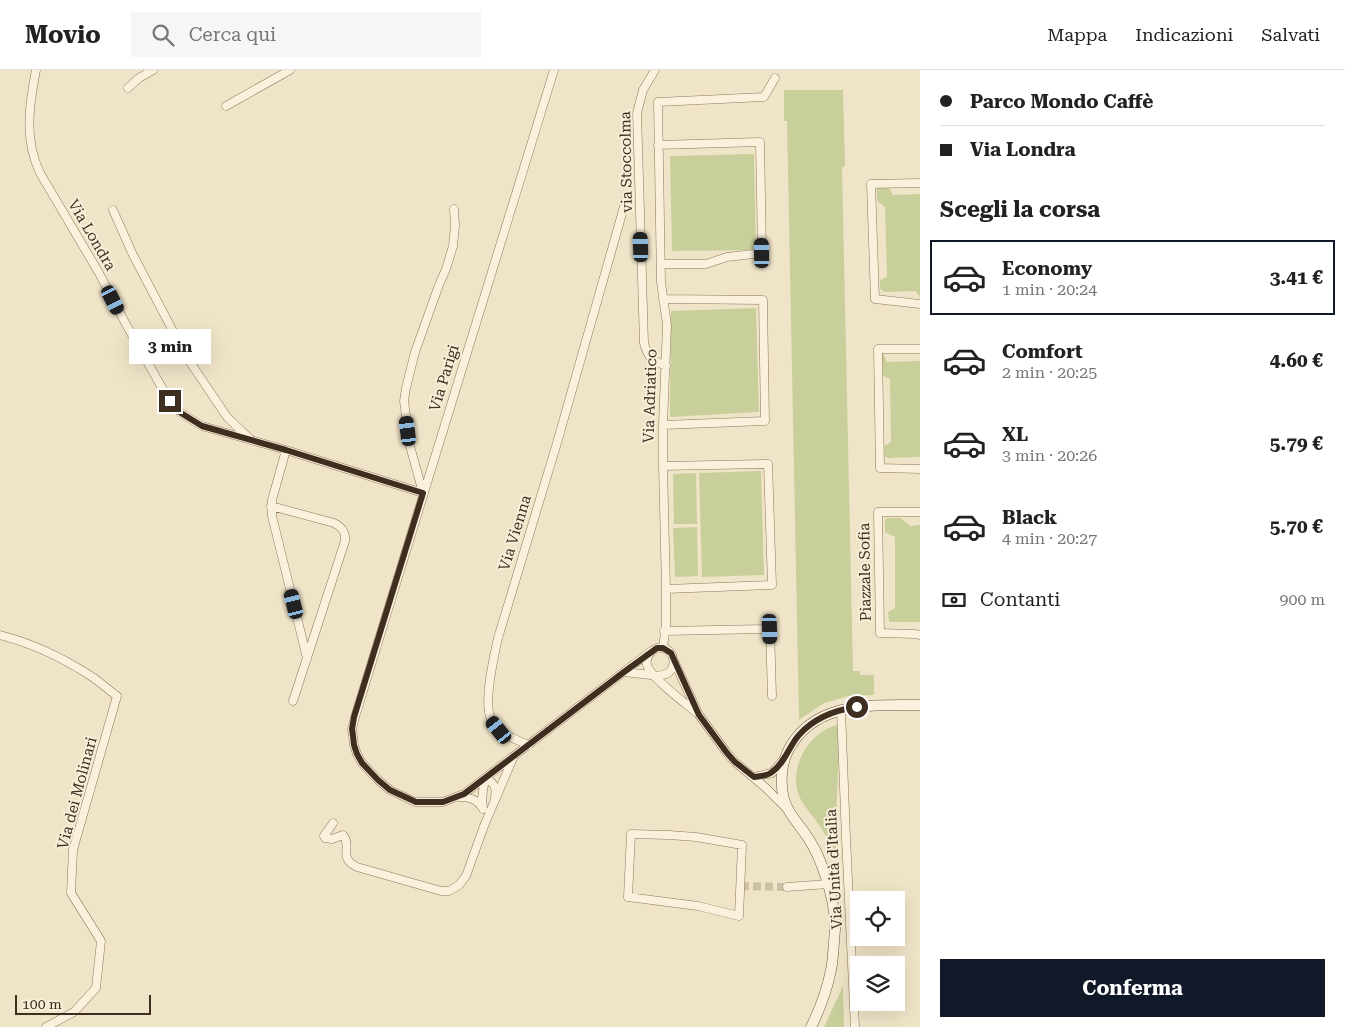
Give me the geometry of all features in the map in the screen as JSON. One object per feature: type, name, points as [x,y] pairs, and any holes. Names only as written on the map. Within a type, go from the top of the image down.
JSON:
[{"type":"street","name":"Via Londra","points":[[36,70],[31,102],[29,135],[34,161],[170,401],[181,413],[202,426],[423,493]]},
{"type":"street","points":[[128,88],[139,78],[154,70]]},
{"type":"street","points":[[226,106],[290,70]]},
{"type":"street","name":"Via Parigi","points":[[529,745],[464,794],[443,802],[416,802],[390,790],[362,763],[354,745],[352,729],[354,717],[554,70]]},
{"type":"street","name":"via Stoccolma","points":[[656,70],[643,90],[637,113],[644,343],[646,353],[652,360],[666,366]]},
{"type":"street","name":"Via Adriatico","points":[[663,648],[666,625],[666,589],[663,425],[667,325],[661,282],[658,102],[764,97],[775,78]]},
{"type":"street","points":[[658,145],[760,142],[762,253],[728,257],[706,264],[661,264]]},
{"type":"street","points":[[920,183],[870,184],[875,299],[920,304]]},
{"type":"street","name":"Via Vienna","points":[[529,745],[499,730],[491,720],[488,709],[492,668],[498,638],[557,443],[627,196]]},
{"type":"street","points":[[423,493],[410,446],[404,401],[416,352],[453,246],[454,209]]},
{"type":"street","points":[[113,210],[133,255],[186,356],[227,416],[253,442]]},
{"type":"street","points":[[663,299],[762,300],[765,421],[663,425]]},
{"type":"street","points":[[920,349],[878,349],[880,468],[920,469]]},
{"type":"street","points":[[286,450],[274,490],[271,506],[272,516],[307,658]]},
{"type":"street","points":[[663,466],[768,464],[772,585],[666,589]]},
{"type":"street","points":[[271,506],[334,523],[341,527],[345,535],[345,541],[293,701]]},
{"type":"street","name":"Piazzale Sofia","points":[[920,512],[878,512],[880,633],[920,635]]},
{"type":"street","points":[[664,631],[770,629],[772,696]]},
{"type":"street","name":"Via dei Molinari","points":[[0,635],[25,642],[48,652],[87,673],[117,696],[73,850],[71,893],[101,941],[96,988],[74,1012],[46,1027]]},
{"type":"street","points":[[529,745],[650,652],[657,648],[663,648],[671,653],[699,715],[735,762],[754,777],[788,810],[811,842],[828,884],[836,922],[831,970],[822,1004],[811,1027]]},
{"type":"street","points":[[650,652],[646,663],[650,671],[699,715]]},
{"type":"street","points":[[624,672],[664,676],[671,670],[674,661]]},
{"type":"street","points":[[754,777],[772,773],[784,760],[791,745],[800,734],[812,723],[828,714],[868,706],[920,705]]},
{"type":"street","name":"Via Unità d'Italia","points":[[841,710],[855,1027]]},
{"type":"street","points":[[333,823],[324,836],[326,839],[343,835],[346,838],[350,864],[357,868],[441,891],[449,891],[459,885],[466,876],[484,826],[514,757]]},
{"type":"street","points":[[784,760],[782,784],[788,810]]},
{"type":"street","points":[[484,826],[482,798],[485,778],[492,782],[495,787],[494,804]]},
{"type":"street","points":[[456,797],[474,799],[483,809]]},
{"type":"street","points":[[631,834],[687,836],[742,845],[740,916],[698,906],[628,897],[631,834]]},
{"type":"street","points":[[787,887],[828,884]]},
{"type":"green space","points":[[784,90],[843,90],[845,166],[842,167],[853,671],[860,671],[860,675],[874,675],[874,695],[849,696],[824,703],[799,720],[787,121],[784,121]]},
{"type":"green space","points":[[754,154],[756,250],[672,251],[670,156]]},
{"type":"green space","points":[[888,186],[893,195],[920,194],[920,298],[915,291],[885,292],[880,289],[880,280],[887,277],[885,207],[877,201],[877,188]]},
{"type":"green space","points":[[756,308],[759,412],[670,417],[671,311]]},
{"type":"green space","points":[[880,353],[883,353],[887,362],[920,361],[920,457],[885,457],[884,446],[891,442],[890,379],[881,375]]},
{"type":"green space","points":[[761,471],[764,575],[702,577],[699,473]]},
{"type":"green space","points":[[696,473],[697,524],[674,524],[673,474]]},
{"type":"green space","points":[[887,518],[900,518],[911,526],[920,525],[920,622],[889,621],[888,612],[895,608],[895,537],[885,532],[885,520]]},
{"type":"green space","points":[[697,527],[698,576],[675,577],[673,528]]},
{"type":"green space","points":[[840,724],[836,822],[837,859],[822,829],[798,794],[796,773],[800,760],[809,744],[825,730]]},
{"type":"green space","points":[[843,986],[844,1027],[824,1027]]},
{"type":"tunnel","points":[[741,886],[787,887]]},
{"type":"route","points":[[170,401],[181,413],[202,426],[423,493],[354,717],[352,729],[354,745],[362,763],[390,790],[416,802],[443,802],[464,794],[657,648],[663,648],[671,653],[699,715],[727,753],[754,777],[772,773],[784,760],[791,745],[812,723],[828,714],[857,707]]}]
